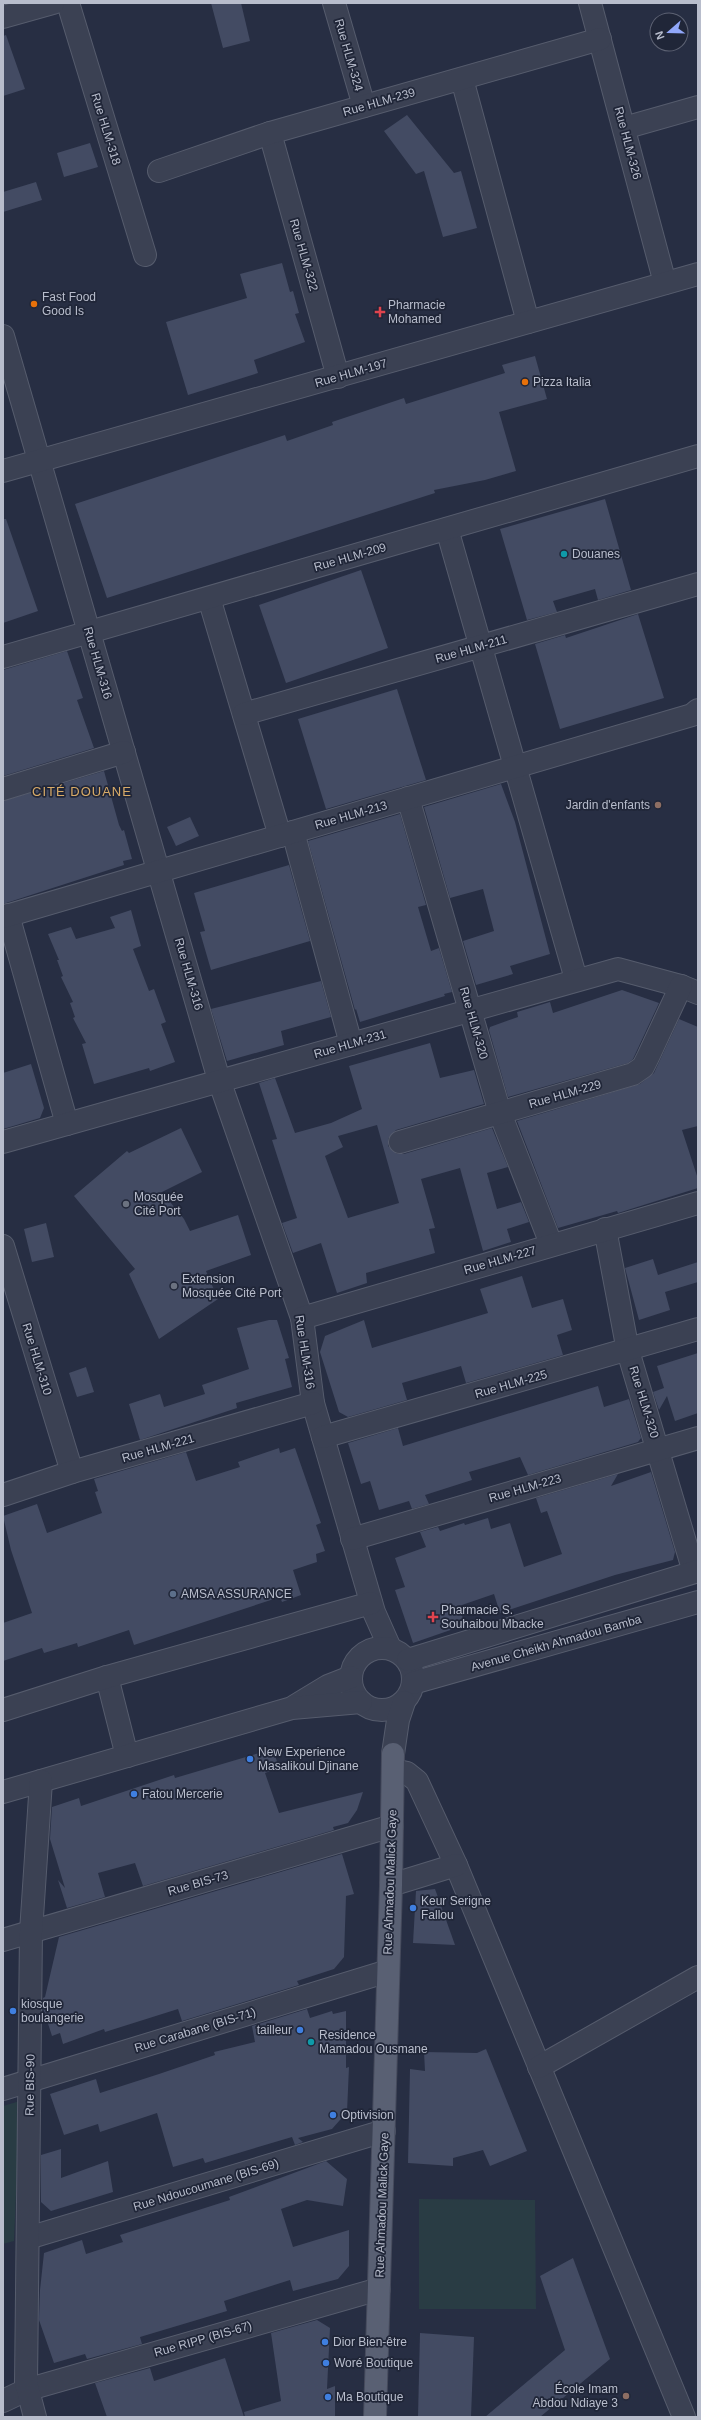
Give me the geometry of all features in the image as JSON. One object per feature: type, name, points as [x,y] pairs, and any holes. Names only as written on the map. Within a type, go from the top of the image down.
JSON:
[{"type":"main road","name":"Rue Ahmadou Malick Gaye","points":[[375,2417],[391,1885],[393,1762]]},
{"type":"street","points":[[3,17],[53,3]]},
{"type":"street","name":"Rue HLM-318","points":[[68,3],[145,255]]},
{"type":"street","name":"Rue HLM-324","points":[[334,3],[364,106]]},
{"type":"street","name":"Rue HLM-326","points":[[590,3],[665,283]]},
{"type":"street","name":"Rue HLM-239","points":[[159,172],[270,133],[600,40]]},
{"type":"street","points":[[462,79],[528,322]]},
{"type":"street","points":[[624,128],[698,107]]},
{"type":"street","name":"Rue HLM-322","points":[[270,133],[338,377]]},
{"type":"street","name":"Rue HLM-197","points":[[3,472],[698,274]]},
{"type":"street","name":"Rue HLM-316","points":[[3,337],[219,1080],[302,1318],[313,1403],[372,1607],[390,1652]]},
{"type":"street","name":"Rue HLM-209","points":[[3,657],[698,456]]},
{"type":"street","points":[[447,529],[576,979]]},
{"type":"street","name":"Rue HLM-211","points":[[244,714],[698,584]]},
{"type":"street","points":[[209,598],[244,714],[286,834],[351,1044]]},
{"type":"street","name":"Rue HLM-213","points":[[5,916],[692,715],[698,710]]},
{"type":"street","points":[[3,789],[124,752]]},
{"type":"street","name":"Rue HLM-320","points":[[408,798],[500,1113],[551,1244]]},
{"type":"street","points":[[5,916],[67,1124]]},
{"type":"street","name":"Rue HLM-231","points":[[3,1142],[576,979],[618,969],[690,989]]},
{"type":"street","name":"Rue HLM-229","points":[[400,1142],[633,1074],[643,1067],[690,989]]},
{"type":"street","name":"Rue HLM-227","points":[[302,1318],[551,1244],[698,1203]]},
{"type":"street","name":"Rue HLM-320","points":[[605,1229],[628,1351],[696,1572]]},
{"type":"street","name":"Rue HLM-310","points":[[4,1257],[72,1472]]},
{"type":"street","name":"Rue HLM-225","points":[[323,1437],[628,1351],[698,1329]]},
{"type":"street","name":"Rue HLM-221","points":[[3,1495],[72,1472],[313,1403]]},
{"type":"street","name":"Rue HLM-223","points":[[352,1539],[698,1438]]},
{"type":"street","points":[[365,1705],[353,1691],[351,1677],[357,1660],[696,1572]]},
{"type":"street","name":"Avenue Cheikh Ahmadou Bamba","points":[[413,1683],[698,1602]]},
{"type":"street","points":[[3,1710],[107,1677],[372,1607]]},
{"type":"street","points":[[3,1792],[292,1708],[365,1705],[387,1710],[404,1702],[408,1697],[413,1683],[413,1675],[390,1652]]},
{"type":"street","points":[[107,1677],[127,1756]]},
{"type":"street","points":[[292,1708],[328,1686],[351,1677]]},
{"type":"street","name":"Rue Ahmadou Malick Gaye","points":[[393,1762],[398,1720],[404,1702]]},
{"type":"street","name":"Rue Ahmadou Malick Gaye","points":[[365,1705],[384,1732],[393,1762]]},
{"type":"street","points":[[393,1762],[417,1781],[456,1864],[684,2417]]},
{"type":"street","name":"Rue BIS-90","points":[[35,2417],[26,2390],[31,1932],[41,1781]]},
{"type":"street","name":"Rue BIS-73","points":[[3,1940],[392,1826]]},
{"type":"street","points":[[391,1885],[456,1864]]},
{"type":"street","name":"Rue Carabane (BIS-71)","points":[[3,2089],[388,1971]]},
{"type":"street","points":[[539,2067],[698,1977]]},
{"type":"street","name":"Rue Ndoucoumane (BIS-69)","points":[[28,2238],[384,2131]]},
{"type":"street","name":"Rue RIPP (BIS-67)","points":[[3,2401],[26,2390],[379,2289]]},
{"type":"shaded area","points":[[20,2101],[14,2241],[3,2244],[3,2106]]},
{"type":"shaded area","points":[[419,2199],[535,2200],[536,2309],[419,2309]]},
{"type":"building","points":[[211,3],[241,3],[250,41],[223,48]]},
{"type":"building","points":[[6,35],[25,89],[3,96],[3,36]]},
{"type":"building","points":[[407,115],[454,173],[461,171],[477,228],[443,237],[424,171],[416,174],[384,131]]},
{"type":"building","points":[[90,143],[98,167],[64,177],[57,153]]},
{"type":"building","points":[[36,182],[42,200],[3,212],[3,192]]},
{"type":"building","points":[[282,263],[290,292],[293,291],[299,313],[295,314],[305,342],[254,360],[258,373],[188,395],[166,322],[247,298],[240,274]]},
{"type":"building","points":[[535,356],[547,399],[499,412],[516,471],[485,480],[434,490],[435,493],[107,598],[75,504],[285,435],[287,441],[333,425],[332,422],[404,398],[406,404],[505,373],[502,365]]},
{"type":"building","name":"Douanes","points":[[605,499],[631,590],[598,600],[595,589],[553,601],[557,612],[527,620],[500,529]]},
{"type":"building","points":[[3,519],[6,519],[38,611],[3,623]]},
{"type":"building","points":[[361,570],[388,648],[286,683],[259,605]]},
{"type":"building","points":[[638,614],[664,698],[560,729],[535,644],[565,635],[566,638]]},
{"type":"building","points":[[67,651],[83,698],[77,700],[94,748],[3,776],[3,670]]},
{"type":"building","points":[[397,689],[426,780],[326,809],[298,719]]},
{"type":"building","points":[[104,771],[119,825],[122,831],[124,830],[132,859],[123,861],[124,865],[3,904],[3,801]]},
{"type":"building","points":[[501,784],[515,822],[550,954],[510,966],[513,974],[476,985],[463,941],[494,931],[483,889],[450,898],[424,807]]},
{"type":"building","points":[[400,814],[426,905],[418,907],[431,951],[439,948],[452,992],[444,994],[445,996],[360,1022],[356,1009],[355,1010],[308,841]]},
{"type":"building","points":[[190,817],[199,836],[176,846],[167,827]]},
{"type":"building","points":[[289,865],[310,941],[211,970],[200,932],[205,931],[194,893]]},
{"type":"building","points":[[131,910],[141,946],[133,949],[149,991],[154,989],[166,1022],[161,1024],[175,1062],[150,1071],[149,1068],[94,1084],[82,1044],[86,1043],[73,1018],[75,1017],[70,1003],[73,1002],[61,977],[63,976],[57,960],[59,960],[48,934],[71,927],[76,939],[115,928],[110,917]]},
{"type":"building","points":[[321,981],[331,1017],[281,1031],[284,1045],[227,1061],[211,1009]]},
{"type":"building","points":[[622,990],[659,1003],[633,1059],[628,1063],[508,1097],[489,1030],[490,1027],[518,1017],[517,1012],[550,1002],[553,1013]]},
{"type":"building","points":[[679,1019],[698,1027],[698,1126],[682,1130],[698,1179],[698,1188],[618,1213],[617,1211],[558,1228],[517,1121],[640,1084],[654,1073]]},
{"type":"building","points":[[430,1043],[440,1078],[474,1070],[484,1104],[396,1130],[388,1139],[388,1146],[397,1154],[404,1154],[492,1128],[508,1167],[487,1173],[497,1209],[521,1202],[529,1222],[507,1229],[511,1242],[483,1251],[460,1168],[421,1179],[435,1228],[429,1229],[435,1253],[366,1273],[367,1283],[337,1293],[321,1243],[293,1253],[282,1223],[297,1218],[272,1140],[277,1139],[259,1083],[275,1078],[295,1133],[331,1123],[362,1109],[349,1066]],"holes":[[[377,1125],[399,1203],[348,1218],[325,1156],[343,1147],[338,1136]]]},
{"type":"building","points":[[31,1064],[44,1108],[40,1118],[3,1129],[3,1073]]},
{"type":"building","points":[[181,1128],[202,1172],[162,1192],[184,1219],[190,1231],[238,1215],[251,1255],[206,1271],[218,1299],[159,1339],[129,1274],[135,1269],[74,1196],[127,1151],[129,1153]]},
{"type":"building","points":[[46,1223],[54,1257],[32,1262],[24,1229]]},
{"type":"building","points":[[653,1259],[658,1275],[698,1262],[698,1282],[665,1292],[670,1310],[639,1320],[625,1268]]},
{"type":"building","points":[[522,1276],[532,1308],[563,1299],[572,1330],[557,1335],[563,1355],[466,1383],[461,1366],[402,1383],[407,1400],[348,1417],[339,1412],[320,1352],[325,1336],[364,1320],[372,1348],[488,1313],[480,1289]]},
{"type":"building","points":[[269,1320],[277,1320],[289,1358],[285,1359],[292,1387],[236,1403],[237,1408],[140,1440],[129,1404],[160,1394],[164,1407],[205,1394],[202,1385],[249,1369],[237,1328]]},
{"type":"building","points":[[698,1353],[698,1413],[675,1421],[667,1396],[659,1410],[653,1392],[664,1388],[657,1366]]},
{"type":"building","points":[[86,1367],[94,1392],[77,1397],[69,1373]]},
{"type":"building","points":[[598,1386],[604,1407],[629,1399],[641,1438],[638,1442],[528,1475],[520,1457],[469,1472],[472,1480],[425,1495],[429,1504],[412,1509],[409,1501],[379,1510],[370,1481],[361,1484],[348,1443],[398,1428],[403,1446]]},
{"type":"building","points":[[279,1448],[280,1453],[295,1448],[321,1523],[316,1525],[325,1551],[316,1554],[317,1562],[293,1570],[301,1595],[282,1602],[280,1597],[134,1645],[129,1630],[78,1647],[77,1643],[44,1653],[42,1648],[3,1661],[3,1623],[32,1613],[11,1550],[3,1516],[37,1504],[47,1533],[102,1513],[95,1492],[98,1491],[94,1479],[186,1452],[196,1481],[240,1467],[238,1462]]},
{"type":"building","points":[[651,1472],[675,1552],[673,1560],[615,1575],[500,1613],[494,1594],[459,1606],[465,1625],[413,1643],[395,1590],[405,1587],[395,1558],[426,1547],[420,1532],[438,1527],[440,1531],[464,1523],[465,1525],[488,1518],[491,1529],[510,1523],[524,1567],[562,1554],[547,1511],[541,1513],[536,1498],[618,1474],[611,1486]]},
{"type":"building","points":[[273,1749],[279,1768],[265,1773],[279,1813],[363,1792],[357,1810],[348,1823],[333,1827],[334,1830],[143,1886],[135,1863],[98,1873],[105,1897],[67,1908],[58,1880],[65,1888],[50,1839],[52,1807],[79,1798],[81,1806],[174,1775],[175,1778]]},
{"type":"building","points":[[342,1854],[354,1894],[346,1896],[344,1957],[334,1969],[297,1981],[299,1985],[182,2021],[178,2009],[105,2032],[104,2029],[63,2044],[60,2033],[52,2036],[43,2008],[43,1998],[45,1997],[59,1937]]},
{"type":"building","points":[[435,1889],[455,1945],[413,1943],[416,1891]]},
{"type":"building","points":[[307,2009],[310,2018],[332,2011],[333,2014],[346,2011],[346,2068],[349,2067],[347,2112],[332,2129],[298,2138],[303,2142],[295,2145],[292,2137],[205,2163],[203,2158],[173,2167],[157,2113],[100,2132],[98,2124],[64,2135],[50,2094],[96,2079],[100,2093],[159,2074],[215,2055],[214,2052],[255,2042],[252,2026]]},
{"type":"building","points":[[486,2049],[527,2151],[490,2166],[483,2150],[453,2158],[453,2166],[408,2163],[410,2069],[425,2071],[424,2052],[477,2053]]},
{"type":"building","points":[[61,2149],[61,2178],[108,2161],[113,2192],[51,2211],[41,2202],[41,2155]]},
{"type":"building","points":[[326,2161],[347,2179],[343,2206],[307,2200],[281,2209],[293,2247],[349,2230],[349,2266],[338,2279],[293,2291],[290,2280],[224,2301],[227,2311],[140,2337],[142,2344],[87,2359],[85,2354],[54,2363],[39,2320],[40,2290],[44,2253],[82,2240],[86,2254],[123,2242],[120,2235],[230,2200],[229,2197]]},
{"type":"building","points":[[573,2258],[610,2359],[540,2417],[485,2417],[565,2350],[540,2276]]},
{"type":"building","points":[[317,2320],[330,2328],[327,2389],[335,2386],[335,2417],[245,2417],[244,2412],[281,2401],[271,2333]]},
{"type":"building","points":[[420,2333],[474,2337],[471,2417],[418,2417]]},
{"type":"building","points":[[225,2358],[244,2417],[107,2417],[95,2383],[150,2368],[154,2381]]},
{"type":"place","name":"Fast Food Good Is","points":[[34,304]]},
{"type":"place","name":"Pharmacie Mohamed","points":[[380,312]]},
{"type":"place","name":"Pizza Italia","points":[[525,382]]},
{"type":"place","name":"Douanes","points":[[564,554]]},
{"type":"place","name":"Jardin d'enfants","points":[[658,805]]},
{"type":"place","name":"Mosquée Cité Port","points":[[126,1204]]},
{"type":"place","name":"Extension Mosquée Cité Port","points":[[174,1286]]},
{"type":"place","name":"AMSA ASSURANCE","points":[[173,1594]]},
{"type":"place","name":"Pharmacie S. Souhaibou Mbacke","points":[[433,1617]]},
{"type":"place","name":"New Experience Masalikoul Djinane","points":[[250,1759]]},
{"type":"place","name":"Fatou Mercerie","points":[[134,1794]]},
{"type":"place","name":"Keur Serigne Fallou","points":[[413,1908]]},
{"type":"place","name":"kiosque boulangerie","points":[[13,2011]]},
{"type":"place","name":"tailleur","points":[[300,2030]]},
{"type":"place","name":"Residence Mamadou Ousmane","points":[[311,2042]]},
{"type":"place","name":"Optivision","points":[[333,2115]]},
{"type":"place","name":"Dior Bien-être","points":[[325,2342]]},
{"type":"place","name":"Woré Boutique","points":[[326,2363]]},
{"type":"place","name":"École Imam Abdou Ndiaye 3","points":[[626,2396]]},
{"type":"place","name":"Ma Boutique","points":[[328,2397]]},
{"type":"district","name":"CITÉ DOUANE","points":[[82,791]]}]
